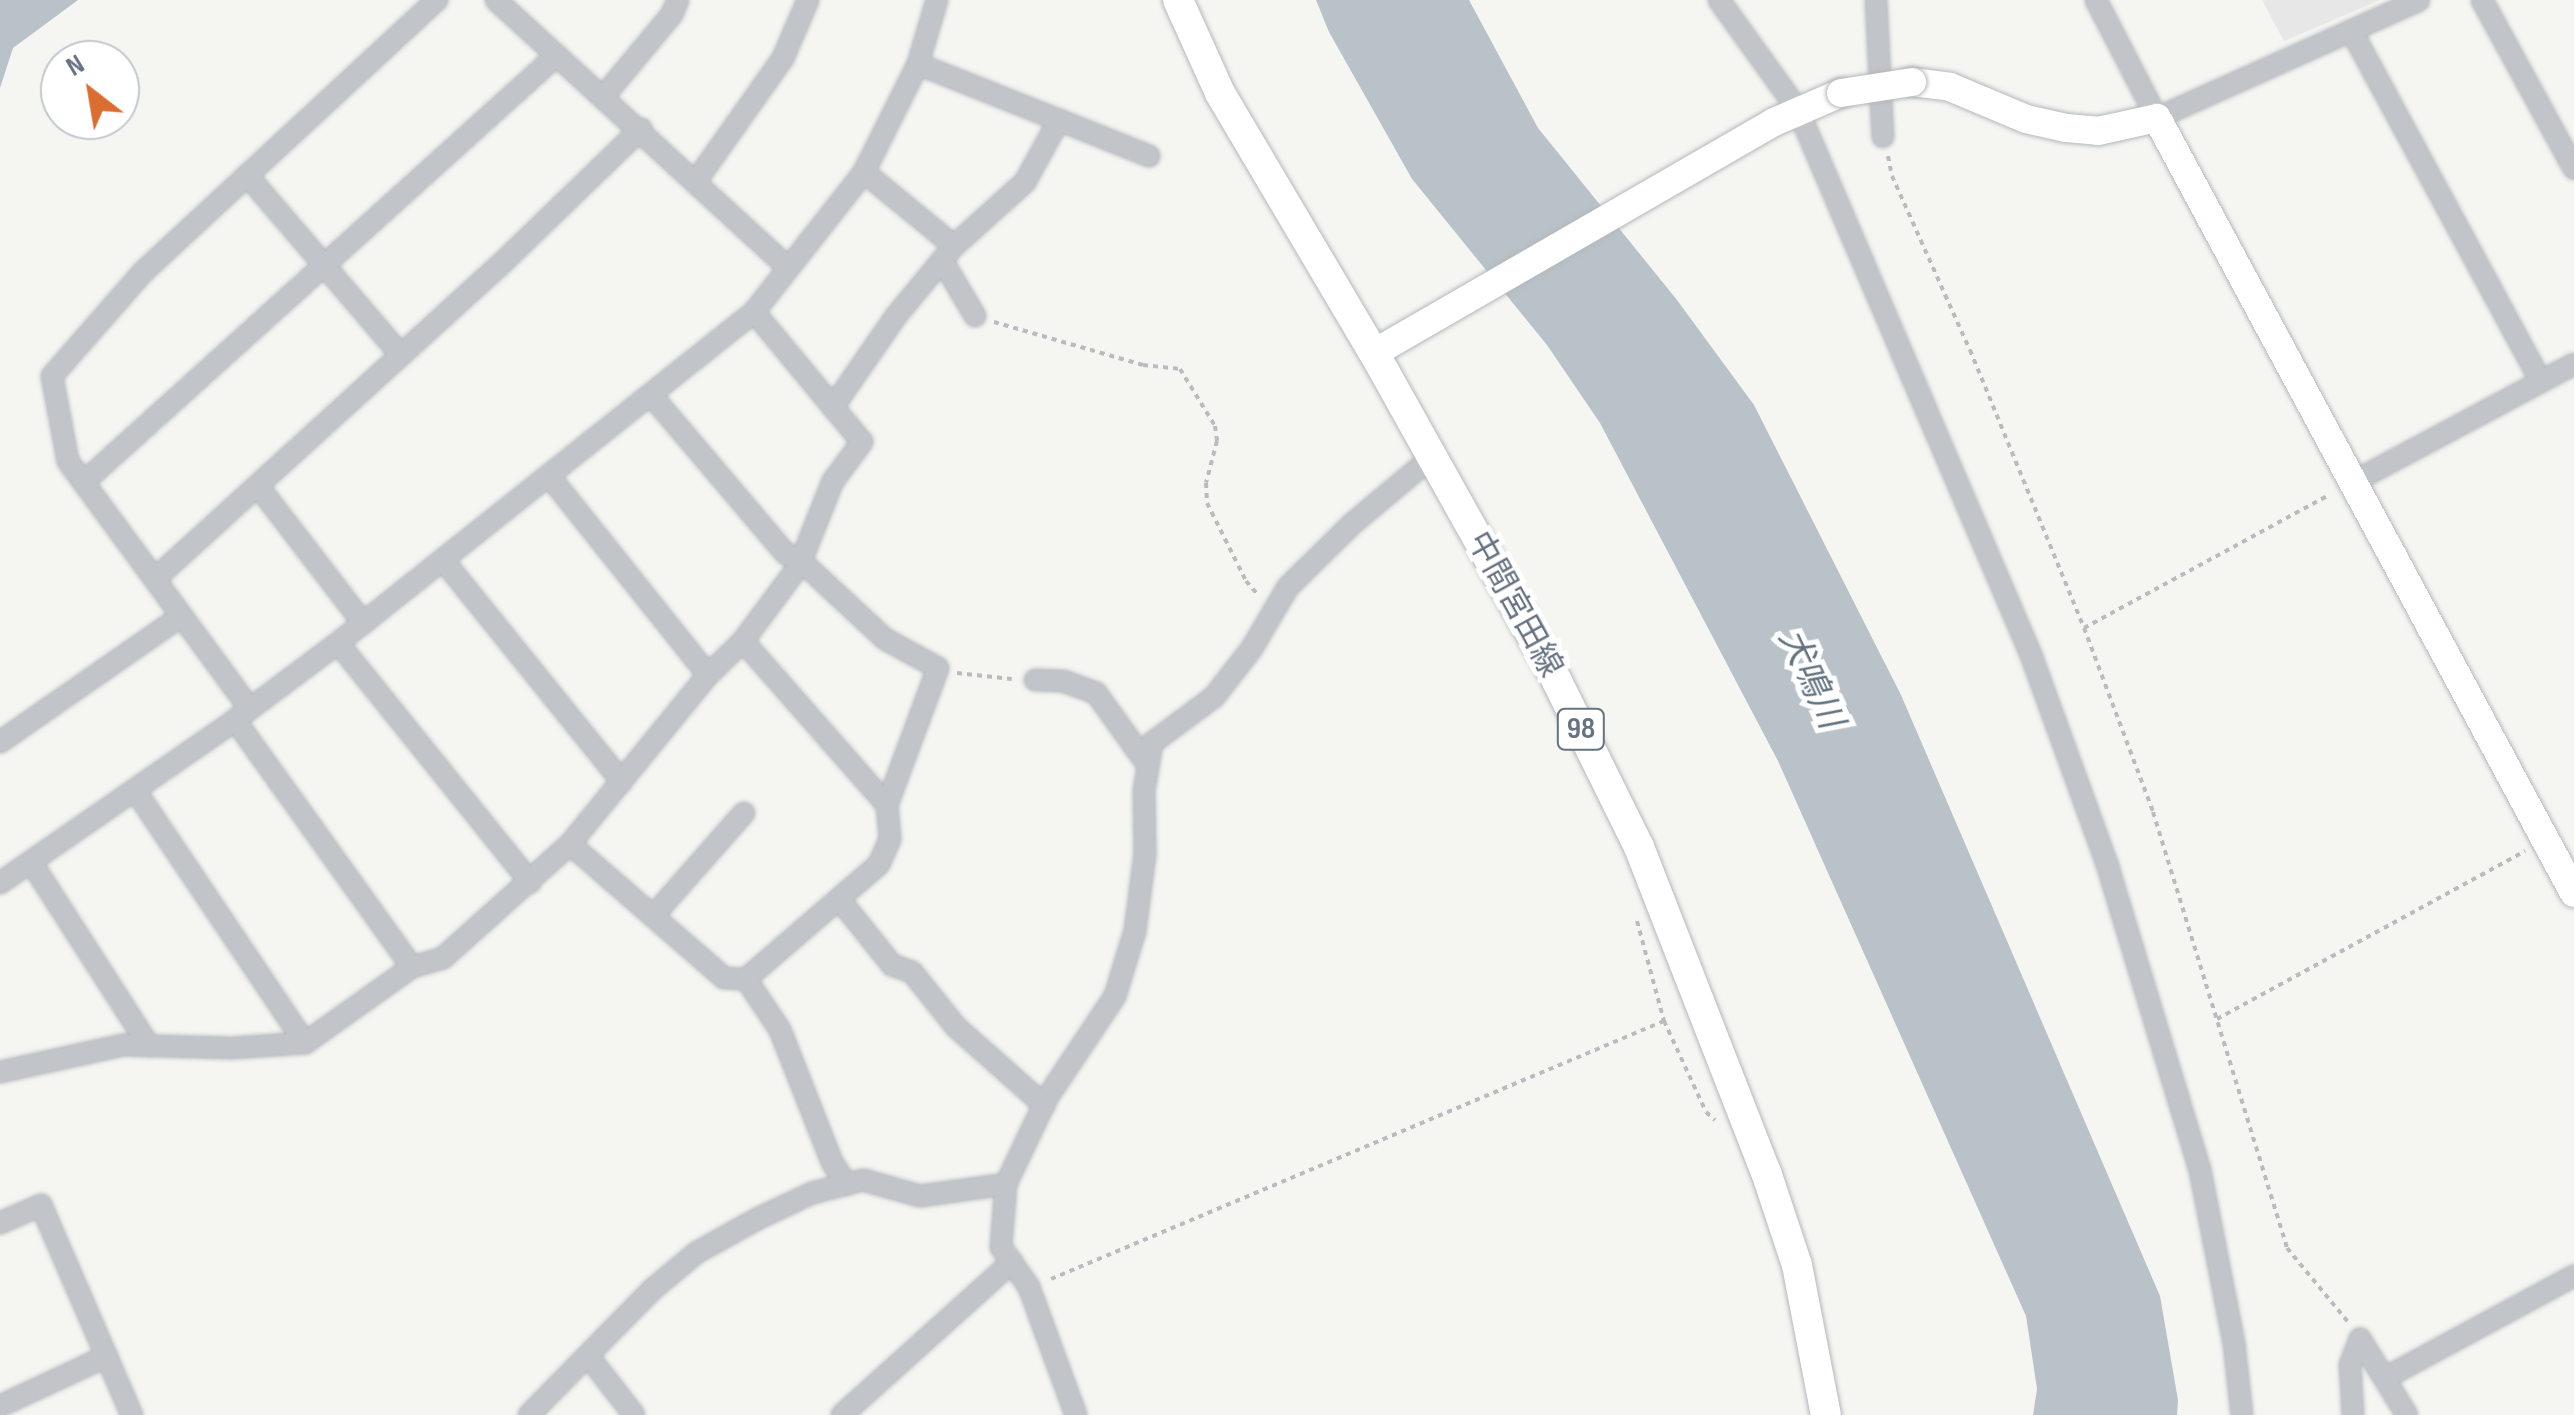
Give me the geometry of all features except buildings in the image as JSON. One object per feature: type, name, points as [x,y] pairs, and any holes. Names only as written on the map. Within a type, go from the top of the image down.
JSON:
[{"type":"main road","name":"中間宮田線","points":[[1178,0],[1220,93],[1374,353],[1552,671],[1639,847],[1797,1265],[1826,1415]]},
{"type":"street","points":[[412,967],[157,577],[68,461],[52,376],[143,272],[437,0]]},
{"type":"street","points":[[604,96],[672,14],[678,0]]},
{"type":"street","points":[[696,181],[784,58],[808,0]]},
{"type":"street","points":[[0,883],[338,643],[754,312],[864,172],[918,64],[937,0]]},
{"type":"street","points":[[1719,0],[1786,116],[2031,655],[2107,864],[2200,1170],[2234,1343],[2242,1415]]},
{"type":"street","points":[[1876,0],[1884,137]]},
{"type":"street","points":[[2096,0],[2574,894]]},
{"type":"street","points":[[1374,353],[1786,116],[1841,93],[1912,82],[1950,87],[2026,119],[2098,131],[2157,118],[2420,0]]},
{"type":"street","points":[[2482,0],[2574,169]]},
{"type":"street","points":[[509,5],[557,55],[641,128],[787,267]]},
{"type":"street","points":[[2352,32],[2541,381]]},
{"type":"street","points":[[84,482],[557,55]]},
{"type":"street","points":[[918,64],[1149,156]]},
{"type":"street","points":[[833,407],[896,316],[948,253],[1025,182],[1059,120]]},
{"type":"street","points":[[157,577],[401,355],[641,128]]},
{"type":"street","points":[[864,172],[948,253],[975,316]]},
{"type":"street","points":[[247,175],[401,355]]},
{"type":"street","points":[[1,1070],[122,1045],[232,1048],[305,1044],[412,967],[443,958],[570,844],[708,675],[743,641],[800,561],[833,481],[862,442],[754,312]]},
{"type":"street","points":[[2355,481],[2574,364]]},
{"type":"street","points":[[570,844],[724,978],[746,980],[879,864],[890,840],[887,806],[938,668],[885,639],[800,561],[786,553],[650,395]]},
{"type":"street","points":[[1076,1415],[1029,1287],[1002,1247],[1006,1184],[1044,1105],[1114,996],[1135,931],[1145,854],[1147,764],[1152,743],[1214,697],[1288,588],[1352,524],[1431,458]]},
{"type":"street","points":[[550,477],[708,675]]},
{"type":"street","points":[[258,486],[363,622]]},
{"type":"street","points":[[443,560],[622,782]]},
{"type":"street","points":[[0,742],[181,616]]},
{"type":"street","points":[[743,641],[887,806]]},
{"type":"street","points":[[338,643],[530,882]]},
{"type":"street","points":[[1035,680],[1063,681],[1096,694],[1147,764]]},
{"type":"street","points":[[136,790],[305,1044]]},
{"type":"street","points":[[654,915],[744,813]]},
{"type":"street","points":[[31,862],[149,1046]]},
{"type":"street","points":[[839,899],[892,965],[912,972],[956,1027],[1044,1105]]},
{"type":"street","points":[[746,980],[780,1030],[832,1162],[846,1185]]},
{"type":"street","points":[[529,1415],[652,1289],[696,1253],[812,1194],[864,1180],[920,1196],[1006,1184]]},
{"type":"street","points":[[0,1222],[41,1205],[132,1415]]},
{"type":"street","points":[[842,1415],[1012,1262]]},
{"type":"street","points":[[2385,1378],[2574,1276]]},
{"type":"street","points":[[2360,1339],[2407,1415]]},
{"type":"street","points":[[2353,1415],[2350,1365],[2360,1339]]},
{"type":"street","points":[[0,1406],[107,1356]]},
{"type":"street","points":[[589,1357],[634,1415]]},
{"type":"path","points":[[1884,137],[1892,176],[1970,350],[2084,628],[2153,812],[2287,1248],[2360,1339]]},
{"type":"path","points":[[975,316],[1143,366],[1180,368],[1215,426],[1217,441],[1206,483],[1208,503],[1246,581],[1274,612]]},
{"type":"path","points":[[2084,628],[2355,481]]},
{"type":"path","points":[[938,668],[978,678],[1035,680]]},
{"type":"path","points":[[2217,1020],[2545,840]]},
{"type":"path","points":[[1634,908],[1664,1021],[1706,1112],[1718,1123]]},
{"type":"path","points":[[1029,1287],[1664,1021]]},
{"type":"shaded area","points":[[2262,0],[2380,0],[2284,41]]},
{"type":"water","points":[[0,0],[78,0],[13,48],[0,88]]},
{"type":"water","name":"犬鳴川","points":[[1316,0],[1469,0],[1538,128],[1677,300],[1754,405],[1901,695],[2160,1296],[2178,1400],[2177,1415],[2033,1415],[2037,1389],[2026,1316],[1778,761],[1600,423],[1547,345],[1412,179],[1329,32]]}]
